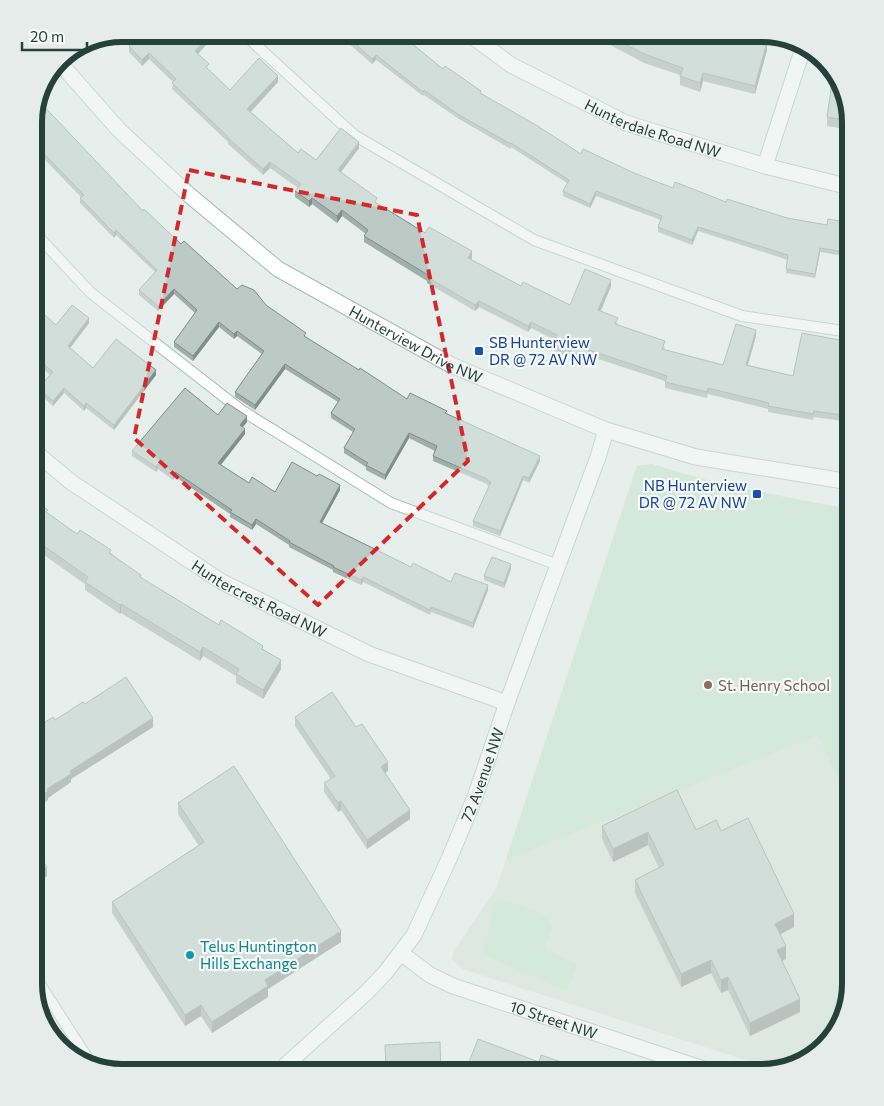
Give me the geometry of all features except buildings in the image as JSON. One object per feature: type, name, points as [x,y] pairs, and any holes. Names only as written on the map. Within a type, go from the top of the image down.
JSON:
[{"type":"street","name":"Hunterdale Road NW","points":[[481,43],[511,65],[626,123],[765,166],[842,186]]},
{"type":"street","points":[[765,166],[801,53]]},
{"type":"street","name":"Hunterview Drive NW","points":[[64,68],[119,130],[188,194],[278,269],[451,365],[606,430],[696,457],[842,481]]},
{"type":"street","name":"72 Avenue NW","points":[[287,1064],[386,973],[414,934],[475,798],[506,703],[598,457],[606,430]]},
{"type":"street","name":"Huntercrest Road NW","points":[[43,459],[71,482],[222,582],[369,654],[506,703]]},
{"type":"street","name":"10 Street NW","points":[[401,953],[430,975],[453,986],[689,1064]]},
{"type":"lane","points":[[254,43],[354,135],[534,240],[742,316],[842,331]]},
{"type":"lane","points":[[43,242],[91,293],[241,410],[391,503],[558,565]]},
{"type":"lane","points":[[43,989],[85,1054]]},
{"type":"highlighted area","points":[[189,170],[417,215],[468,461],[318,605],[134,438]]},
{"type":"shaded area","name":"St. Henry School","points":[[652,464],[740,488],[842,507],[841,994],[831,1024],[818,1040],[806,1050],[782,1061],[757,1064],[462,969],[452,959],[454,950],[496,889],[637,466]]},
{"type":"green space","points":[[652,464],[750,490],[842,508],[842,788],[818,735],[506,860],[637,466]]},
{"type":"green space","points":[[502,900],[539,912],[550,922],[553,929],[545,944],[546,949],[575,964],[577,968],[567,989],[563,990],[485,955],[483,950],[495,904],[497,901]]},
{"type":"place","name":"SB Hunterview DR @ 72 AV NW","points":[[479,351]]},
{"type":"place","name":"NB Hunterview DR @ 72 AV NW","points":[[757,494]]},
{"type":"place","name":"St. Henry School","points":[[708,685]]},
{"type":"place","name":"Telus Huntington Hills Exchange","points":[[190,955]]}]
